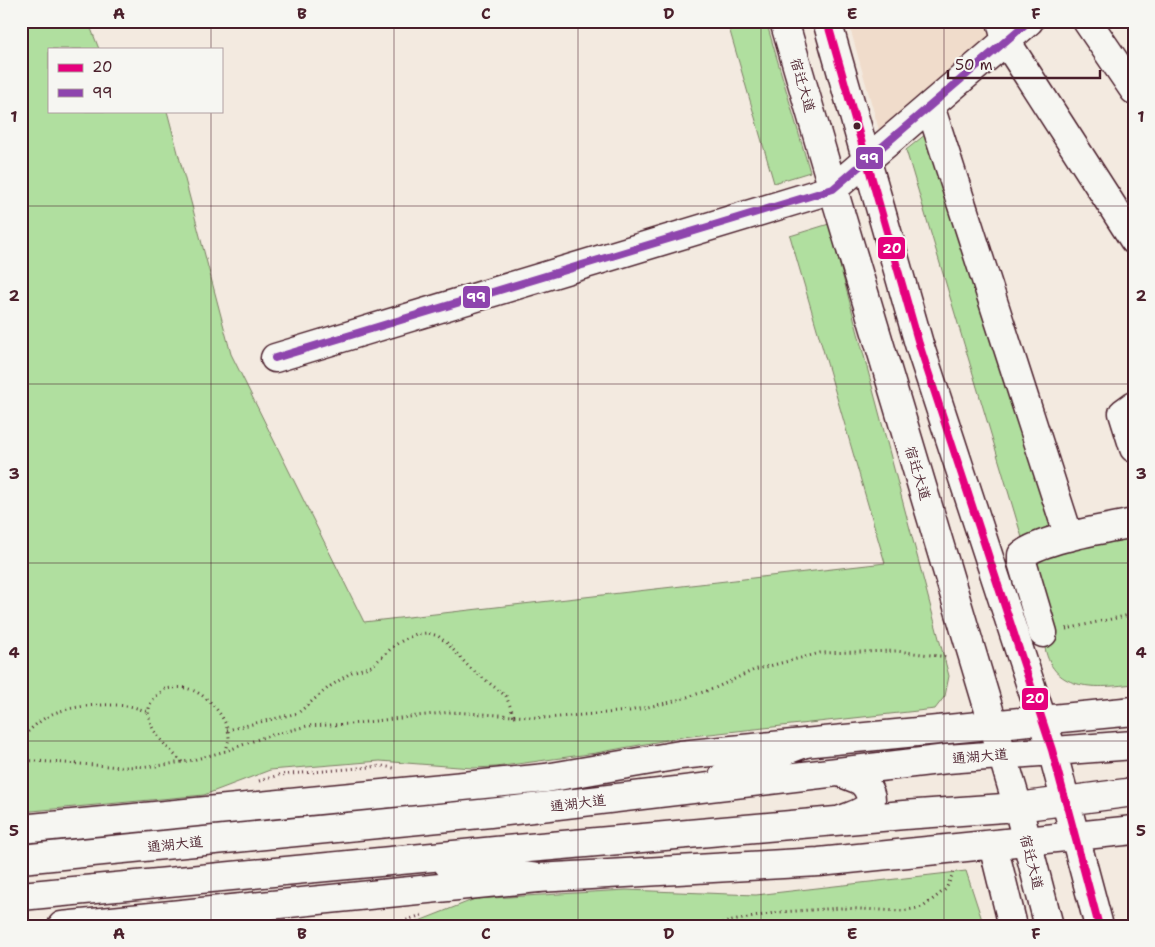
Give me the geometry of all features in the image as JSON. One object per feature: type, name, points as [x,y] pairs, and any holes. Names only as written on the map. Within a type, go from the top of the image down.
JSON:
[{"type":"main road","name":"宿迁大道","points":[[784,21],[1018,808],[1049,926]]},
{"type":"main road","points":[[826,21],[919,344],[1052,750],[1099,926]]},
{"type":"main road","points":[[275,358],[833,190],[930,106],[1003,31],[1029,21]]},
{"type":"main road","points":[[1086,21],[1134,90]]},
{"type":"main road","points":[[1003,31],[1134,240]]},
{"type":"main road","points":[[930,106],[1069,537]]},
{"type":"main road","points":[[1134,405],[1123,413],[1134,448]]},
{"type":"main road","points":[[1043,633],[1022,562],[1022,555],[1031,548],[1069,537],[1134,523]]},
{"type":"main road","points":[[21,829],[546,778],[680,755],[1134,711]]},
{"type":"main road","points":[[699,788],[768,757],[805,744]]},
{"type":"main road","name":"通湖大道","points":[[21,859],[490,813],[1002,754],[1134,745]]},
{"type":"main road","points":[[838,821],[861,812],[869,806],[871,798],[868,789],[862,782],[839,772]]},
{"type":"main road","points":[[21,896],[838,821],[1018,808],[1134,792]]},
{"type":"main road","points":[[62,926],[538,878],[819,862],[1134,830]]},
{"type":"main road","points":[[993,844],[1013,926]]},
{"type":"main road","points":[[420,858],[484,871],[538,878]]},
{"type":"path","points":[[1043,633],[1134,614]]},
{"type":"path","points":[[227,730],[298,713],[328,687],[352,672],[372,666],[395,645],[416,634],[428,633],[438,636],[448,644],[470,668],[506,696],[514,716]]},
{"type":"path","points":[[21,760],[123,767],[157,766],[183,762],[226,751],[264,737],[307,726],[350,724],[451,712],[547,718],[629,711],[705,692],[754,670],[820,653],[896,651],[974,660]]},
{"type":"path","points":[[183,762],[165,746],[150,722],[150,704],[165,689],[185,688],[196,691],[213,706],[221,716],[227,730],[229,738],[226,751]]},
{"type":"path","points":[[21,739],[50,715],[62,711],[110,705],[127,706],[149,712]]},
{"type":"path","points":[[707,926],[778,912],[842,908],[903,911],[923,907],[946,889],[955,869]]},
{"type":"shaded area","points":[[848,21],[1023,21],[883,144]]},
{"type":"green space","points":[[21,21],[88,21],[99,48],[48,48],[48,112],[167,112],[231,354],[364,622],[885,563],[790,236],[829,224],[949,676],[945,696],[935,709],[683,737],[596,753],[496,767],[472,768],[380,761],[270,770],[204,795],[21,812]]},
{"type":"green space","points":[[727,21],[766,21],[810,172],[774,183]]},
{"type":"green space","points":[[931,130],[1064,549],[1134,529],[1134,684],[1092,686],[1079,684],[1068,680],[1058,673],[1050,663],[1045,648],[1052,638],[906,150]]},
{"type":"green space","points":[[966,871],[984,926],[389,926],[414,923],[475,899],[626,890],[756,895]]},
{"type":"transit line","name":"20","points":[[827,21],[919,344],[1052,750],[1099,926]]},
{"type":"transit line","name":"99","points":[[275,358],[833,189],[1029,21]]}]
